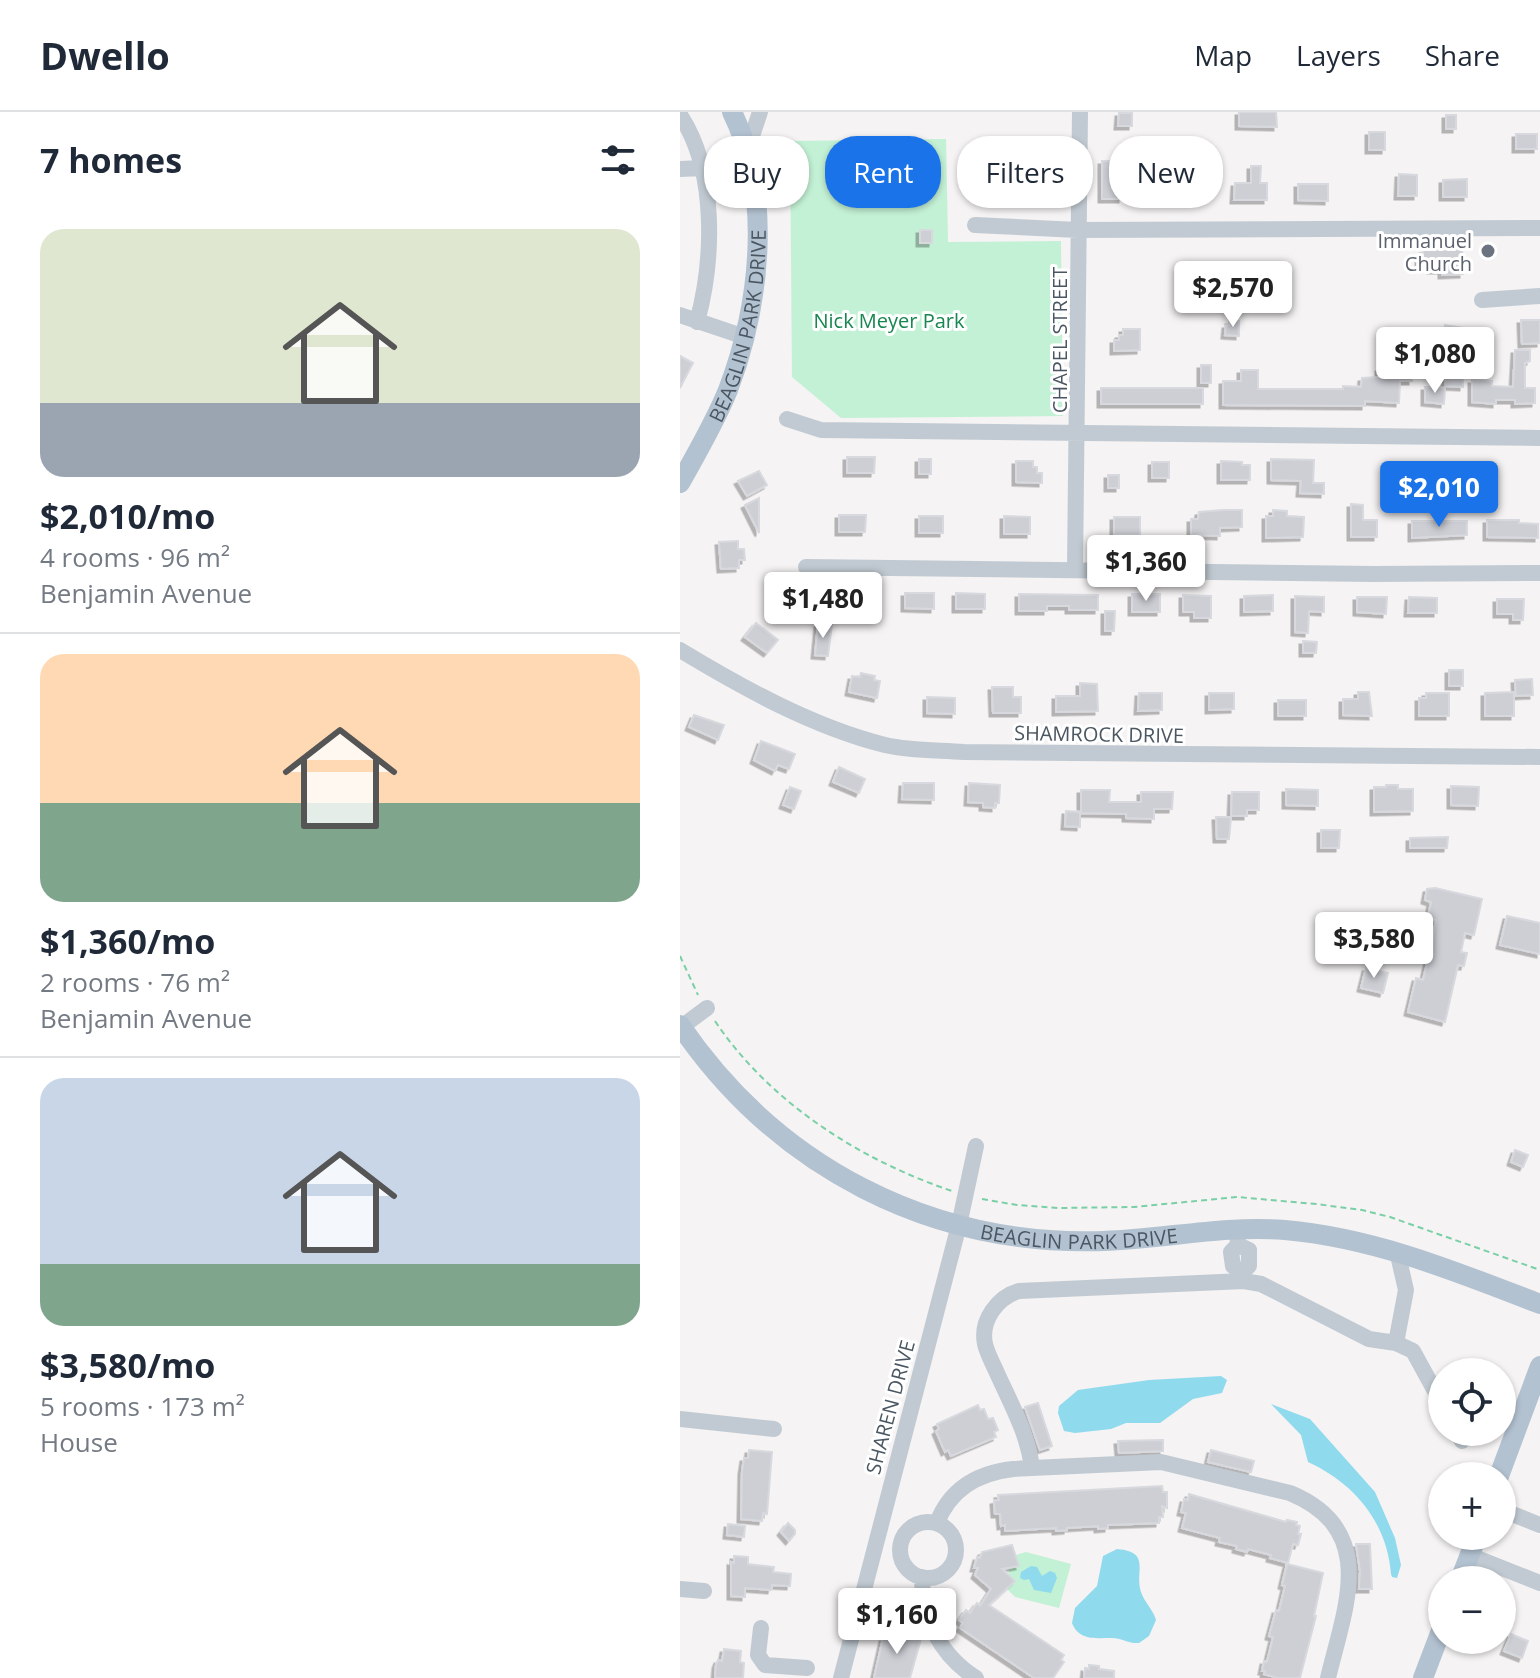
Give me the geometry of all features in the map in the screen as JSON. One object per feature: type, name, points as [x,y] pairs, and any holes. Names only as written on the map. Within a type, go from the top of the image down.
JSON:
[{"type":"main road","name":"BEAGLIN PARK DRIVE","points":[[732,112],[741,136]]},
{"type":"main road","name":"BEAGLIN PARK DRIVE","points":[[680,483],[718,413],[745,337],[757,244],[755,208]]},
{"type":"main road","name":"BEAGLIN PARK DRIVE","points":[[680,1027],[736,1095],[805,1154],[873,1194],[959,1225],[1016,1236],[1078,1241],[1121,1240],[1192,1231],[1237,1237],[1282,1230],[1328,1235],[1397,1251],[1540,1304]]},
{"type":"main road","points":[[1504,1462],[1540,1366]]},
{"type":"main road","points":[[1423,1678],[1432,1654]]},
{"type":"street","points":[[752,136],[760,112]]},
{"type":"street","name":"CHAPEL STREET","points":[[1075,569],[1079,433],[1080,112]]},
{"type":"street","points":[[680,115],[690,132],[702,168],[709,236],[706,278],[697,322]]},
{"type":"street","points":[[680,169],[702,168]]},
{"type":"street","points":[[975,225],[1078,230],[1540,228]]},
{"type":"street","points":[[1482,300],[1540,296]]},
{"type":"street","points":[[680,315],[745,337]]},
{"type":"street","points":[[787,419],[821,430],[1540,438]]},
{"type":"street","points":[[806,567],[1540,573]]},
{"type":"street","name":"SHAMROCK DRIVE","points":[[680,650],[725,677],[809,717],[857,737],[902,748],[964,752],[1540,757]]},
{"type":"street","points":[[680,1027],[707,1008]]},
{"type":"street","name":"SHAREN DRIVE","points":[[841,1678],[959,1225],[976,1146]]},
{"type":"street","points":[[1237,1237],[1231,1252],[1233,1266],[1243,1276],[1369,1339],[1396,1343],[1413,1351],[1428,1378]]},
{"type":"street","points":[[1396,1343],[1406,1290],[1397,1251]]},
{"type":"street","points":[[1032,1468],[1023,1430],[984,1343],[989,1317],[1001,1298],[1019,1291],[1037,1289],[1243,1276]]},
{"type":"street","points":[[680,1419],[774,1429]]},
{"type":"street","points":[[937,1523],[947,1501],[975,1479],[1002,1470],[1170,1463],[1290,1493],[1315,1505],[1341,1535],[1350,1562],[1349,1593],[1328,1678]]},
{"type":"street","points":[[1516,1516],[1540,1525]]},
{"type":"street","points":[[918,1523],[937,1523],[950,1532],[954,1540],[955,1558],[943,1573],[935,1577],[922,1577],[903,1562],[901,1543],[904,1535],[918,1523]]},
{"type":"street","points":[[877,1538],[901,1543]]},
{"type":"street","points":[[1480,1550],[1540,1583]]},
{"type":"street","points":[[922,1577],[925,1612],[936,1637],[951,1657],[976,1678]]},
{"type":"street","points":[[680,1589],[704,1591]]},
{"type":"street","points":[[761,1628],[758,1655],[765,1665],[807,1668]]},
{"type":"path","points":[[680,956],[696,993],[724,1035],[756,1072],[856,1150],[919,1179],[965,1195],[1017,1205],[1058,1208],[1134,1207],[1237,1197],[1362,1210],[1540,1270]]},
{"type":"green space","name":"Nick Meyer Park","points":[[941,139],[946,139],[948,242],[1061,241],[1063,416],[841,418],[792,377],[791,208],[809,208],[809,141],[825,141],[825,208],[941,208]]},
{"type":"green space","points":[[1026,1552],[1071,1564],[1059,1608],[1015,1597],[1007,1589],[1015,1581],[1008,1575],[1010,1568],[1019,1566],[1016,1555]]},
{"type":"water","points":[[1221,1376],[1227,1380],[1222,1393],[1193,1399],[1160,1423],[1126,1423],[1111,1429],[1075,1433],[1064,1431],[1058,1413],[1059,1406],[1078,1390],[1149,1380]]},
{"type":"water","points":[[1271,1404],[1310,1419],[1375,1492],[1395,1538],[1401,1565],[1397,1578],[1392,1577],[1383,1538],[1365,1506],[1340,1481],[1308,1462],[1301,1435]]},
{"type":"water","points":[[1117,1549],[1135,1554],[1138,1558],[1141,1592],[1156,1620],[1149,1636],[1139,1643],[1084,1636],[1072,1623],[1075,1608],[1097,1586],[1103,1556]]},
{"type":"water","points":[[1031,1566],[1037,1567],[1042,1576],[1050,1571],[1055,1573],[1057,1578],[1051,1593],[1034,1590],[1029,1579],[1020,1578],[1021,1572]]},
{"type":"building","points":[[1239,112],[1276,112],[1277,127],[1239,126]]},
{"type":"building","points":[[1119,113],[1132,113],[1132,126],[1118,126]]},
{"type":"building","points":[[1446,115],[1456,115],[1456,129],[1446,129]]},
{"type":"building","points":[[1369,132],[1385,132],[1385,150],[1369,150]]},
{"type":"building","points":[[1516,134],[1537,134],[1537,149],[1516,149]]},
{"type":"building","points":[[1102,161],[1109,161],[1109,199],[1102,199]]},
{"type":"building","points":[[1251,166],[1261,166],[1260,183],[1267,183],[1267,200],[1234,200],[1235,183],[1251,183]]},
{"type":"building","points":[[1399,174],[1417,175],[1417,196],[1398,196]]},
{"type":"building","points":[[1467,179],[1467,197],[1443,197],[1443,180]]},
{"type":"building","points":[[1298,184],[1328,184],[1328,201],[1298,200]]},
{"type":"building","points":[[920,230],[932,230],[932,243],[920,243]]},
{"type":"building","points":[[1462,245],[1463,274],[1442,275],[1442,270],[1419,266],[1419,255],[1423,255],[1423,250]]},
{"type":"building","points":[[1521,320],[1540,320],[1540,343],[1522,344]]},
{"type":"building","points":[[1229,321],[1239,321],[1239,336],[1225,335]]},
{"type":"building","points":[[1445,325],[1470,329],[1468,345],[1443,341]]},
{"type":"building","points":[[1123,329],[1140,329],[1140,350],[1114,351],[1114,340],[1119,340]]},
{"type":"building","points":[[1515,350],[1530,350],[1530,361],[1525,363],[1525,388],[1535,388],[1535,403],[1515,404],[1515,400],[1496,400],[1496,404],[1472,402],[1472,380],[1492,381],[1492,386],[1513,387]]},
{"type":"building","points":[[680,356],[693,363],[680,388]]},
{"type":"building","points":[[1201,365],[1211,365],[1211,383],[1201,383]]},
{"type":"building","points":[[1448,365],[1463,368],[1463,387],[1445,386]]},
{"type":"building","points":[[1379,368],[1411,368],[1412,381],[1400,381],[1399,403],[1365,401],[1365,406],[1223,405],[1223,381],[1241,381],[1241,370],[1258,370],[1258,389],[1343,389],[1343,386],[1361,387],[1362,378],[1379,377]]},
{"type":"building","points":[[1425,387],[1445,388],[1444,404],[1425,402]]},
{"type":"building","points":[[1101,388],[1203,388],[1203,404],[1101,404]]},
{"type":"building","points":[[847,457],[875,457],[874,473],[847,473]]},
{"type":"building","points":[[919,459],[931,459],[931,474],[919,474]]},
{"type":"building","points":[[1271,459],[1314,460],[1313,483],[1324,483],[1324,494],[1300,493],[1301,481],[1271,480]]},
{"type":"building","points":[[1016,461],[1033,461],[1037,473],[1042,473],[1042,483],[1016,482]]},
{"type":"building","points":[[1221,461],[1250,465],[1250,480],[1221,480]]},
{"type":"building","points":[[1152,462],[1169,462],[1169,478],[1152,478]]},
{"type":"building","points":[[1401,469],[1491,471],[1491,486],[1401,484]]},
{"type":"building","points":[[759,471],[767,485],[747,496],[738,481]]},
{"type":"building","points":[[1108,475],[1119,475],[1119,488],[1108,488]]},
{"type":"building","points":[[759,498],[759,533],[745,505]]},
{"type":"building","points":[[1351,504],[1363,505],[1363,520],[1377,520],[1377,537],[1351,537]]},
{"type":"building","points":[[1242,510],[1242,527],[1220,528],[1220,536],[1191,535],[1191,519],[1198,519],[1199,512]]},
{"type":"building","points":[[1273,510],[1287,511],[1287,516],[1304,517],[1303,537],[1266,538],[1266,516],[1273,516]]},
{"type":"building","points":[[839,515],[866,515],[865,532],[839,532]]},
{"type":"building","points":[[919,516],[943,516],[943,533],[919,533]]},
{"type":"building","points":[[1004,516],[1030,517],[1030,534],[1004,534]]},
{"type":"building","points":[[1114,517],[1140,517],[1140,535],[1114,535]]},
{"type":"building","points":[[1487,520],[1519,520],[1519,523],[1538,524],[1538,538],[1487,537]]},
{"type":"building","points":[[1412,521],[1467,521],[1467,535],[1412,538]]},
{"type":"building","points":[[738,541],[738,549],[744,549],[745,560],[739,560],[739,568],[721,569],[719,542]]},
{"type":"building","points":[[828,593],[872,593],[872,608],[838,609],[838,604],[828,604]]},
{"type":"building","points":[[905,593],[934,593],[934,609],[905,608]]},
{"type":"building","points":[[956,593],[985,594],[985,609],[956,609]]},
{"type":"building","points":[[1019,594],[1098,595],[1098,610],[1047,606],[1047,611],[1019,611]]},
{"type":"building","points":[[1132,594],[1160,594],[1160,612],[1132,612]]},
{"type":"building","points":[[1183,595],[1211,596],[1211,618],[1194,618],[1194,612],[1183,612]]},
{"type":"building","points":[[1273,595],[1273,611],[1244,612],[1244,596]]},
{"type":"building","points":[[1295,596],[1324,597],[1324,612],[1309,611],[1308,633],[1295,632]]},
{"type":"building","points":[[1357,597],[1387,597],[1386,614],[1357,612]]},
{"type":"building","points":[[1409,597],[1437,598],[1437,613],[1408,613]]},
{"type":"building","points":[[1497,599],[1524,599],[1523,620],[1513,620],[1513,614],[1497,614]]},
{"type":"building","points":[[1105,611],[1115,611],[1114,631],[1105,631]]},
{"type":"building","points":[[756,623],[778,640],[767,653],[745,637]]},
{"type":"building","points":[[818,624],[832,624],[828,656],[815,655]]},
{"type":"building","points":[[1303,641],[1317,642],[1316,653],[1303,653]]},
{"type":"building","points":[[1449,670],[1463,670],[1463,686],[1449,686]]},
{"type":"building","points":[[861,673],[875,676],[874,680],[880,681],[877,698],[849,692],[852,676],[860,677]]},
{"type":"building","points":[[1532,679],[1533,695],[1516,696],[1515,680]]},
{"type":"building","points":[[1080,683],[1097,684],[1098,711],[1056,712],[1056,696],[1080,696]]},
{"type":"building","points":[[992,687],[1013,687],[1013,697],[1021,697],[1021,713],[993,713]]},
{"type":"building","points":[[1358,692],[1369,692],[1372,716],[1343,715],[1343,699],[1358,699]]},
{"type":"building","points":[[1514,692],[1514,716],[1485,716],[1485,693]]},
{"type":"building","points":[[1139,693],[1162,693],[1162,710],[1138,711]]},
{"type":"building","points":[[1209,693],[1234,693],[1234,709],[1209,710]]},
{"type":"building","points":[[1426,693],[1449,693],[1449,716],[1419,716],[1419,698],[1426,698]]},
{"type":"building","points":[[927,697],[955,698],[955,714],[927,713]]},
{"type":"building","points":[[1278,700],[1306,700],[1306,716],[1278,716]]},
{"type":"building","points":[[694,715],[724,725],[718,740],[689,727]]},
{"type":"building","points":[[761,741],[795,754],[789,769],[778,765],[775,771],[754,760]]},
{"type":"building","points":[[839,767],[865,779],[859,793],[833,782]]},
{"type":"building","points":[[903,783],[934,783],[934,800],[902,799]]},
{"type":"building","points":[[969,783],[1000,785],[999,803],[995,803],[995,808],[968,802]]},
{"type":"building","points":[[1386,785],[1413,789],[1413,811],[1374,812],[1374,787]]},
{"type":"building","points":[[1451,786],[1479,787],[1478,806],[1451,805]]},
{"type":"building","points":[[790,787],[801,791],[794,809],[783,805]]},
{"type":"building","points":[[1286,789],[1318,790],[1318,806],[1286,805]]},
{"type":"building","points":[[1081,790],[1110,790],[1109,802],[1141,802],[1141,792],[1173,792],[1172,809],[1154,809],[1154,819],[1126,818],[1126,814],[1081,813]]},
{"type":"building","points":[[1232,792],[1259,792],[1259,810],[1247,810],[1247,816],[1231,816]]},
{"type":"building","points":[[1066,811],[1080,812],[1080,827],[1065,826]]},
{"type":"building","points":[[1216,817],[1231,817],[1229,839],[1217,839]]},
{"type":"building","points":[[1321,830],[1340,830],[1339,848],[1321,848]]},
{"type":"building","points":[[1448,837],[1447,848],[1410,848],[1410,838]]},
{"type":"building","points":[[1435,888],[1482,899],[1474,935],[1465,933],[1461,952],[1467,953],[1464,966],[1458,965],[1445,1022],[1408,1012],[1416,978],[1423,980],[1428,959],[1422,957],[1425,945],[1431,946],[1436,920],[1428,918],[1431,902],[1425,900],[1427,889]]},
{"type":"building","points":[[1507,916],[1540,923],[1540,954],[1500,945]]},
{"type":"building","points":[[1366,968],[1388,973],[1383,993],[1361,988]]},
{"type":"building","points":[[1515,1150],[1528,1155],[1523,1167],[1511,1162]]},
{"type":"building","points":[[1038,1403],[1052,1446],[1040,1450],[1025,1407]]},
{"type":"building","points":[[978,1405],[980,1410],[984,1409],[988,1419],[993,1418],[998,1430],[994,1432],[996,1437],[951,1456],[948,1450],[945,1452],[936,1431],[939,1429],[937,1424]]},
{"type":"building","points":[[1163,1440],[1163,1451],[1119,1453],[1118,1441]]},
{"type":"building","points":[[749,1450],[772,1452],[767,1514],[763,1513],[762,1521],[741,1519],[742,1471]]},
{"type":"building","points":[[1211,1450],[1254,1461],[1251,1472],[1208,1462]]},
{"type":"building","points":[[1162,1486],[1163,1492],[1167,1492],[1167,1508],[1162,1506],[1163,1517],[1159,1517],[1159,1523],[1108,1525],[1108,1528],[1098,1529],[1098,1526],[1056,1531],[1056,1528],[1005,1531],[1005,1525],[1001,1526],[1000,1514],[995,1514],[994,1501],[999,1500],[998,1495]]},
{"type":"building","points":[[1189,1494],[1286,1522],[1297,1522],[1296,1525],[1300,1526],[1298,1534],[1301,1534],[1298,1545],[1293,1544],[1288,1563],[1270,1558],[1271,1555],[1236,1549],[1237,1546],[1219,1542],[1220,1538],[1182,1528],[1186,1513],[1181,1512],[1184,1499],[1188,1500]]},
{"type":"building","points":[[788,1523],[795,1530],[789,1541],[781,1532]]},
{"type":"building","points":[[728,1524],[745,1526],[744,1537],[727,1535]]},
{"type":"building","points":[[1356,1544],[1370,1544],[1372,1589],[1359,1589]]},
{"type":"building","points":[[1012,1545],[1019,1566],[1002,1569],[1015,1581],[989,1605],[1064,1655],[1061,1660],[1064,1662],[1053,1678],[1034,1678],[960,1628],[963,1623],[959,1620],[966,1610],[970,1613],[977,1603],[980,1606],[991,1589],[975,1575],[977,1557],[980,1558],[982,1552]]},
{"type":"building","points":[[734,1556],[748,1557],[748,1564],[774,1567],[773,1572],[791,1574],[790,1586],[772,1585],[771,1590],[745,1588],[745,1597],[731,1596],[731,1562],[734,1563]]},
{"type":"building","points":[[1287,1564],[1323,1573],[1300,1678],[1278,1678],[1262,1671],[1264,1661],[1267,1662],[1273,1637],[1269,1636],[1285,1586],[1282,1585]]},
{"type":"building","points":[[905,1631],[921,1639],[910,1678],[874,1678],[883,1638],[887,1635],[894,1637],[895,1633],[904,1636]]},
{"type":"building","points":[[1516,1636],[1528,1641],[1522,1658],[1512,1654],[1516,1654]]},
{"type":"building","points":[[724,1649],[741,1651],[743,1678],[715,1678],[716,1665],[718,1660],[722,1661]]},
{"type":"building","points":[[1089,1665],[1114,1671],[1114,1678],[1084,1678],[1085,1668],[1089,1669]]},
{"type":"place","name":"Immanuel Church","points":[[1488,251]]}]
